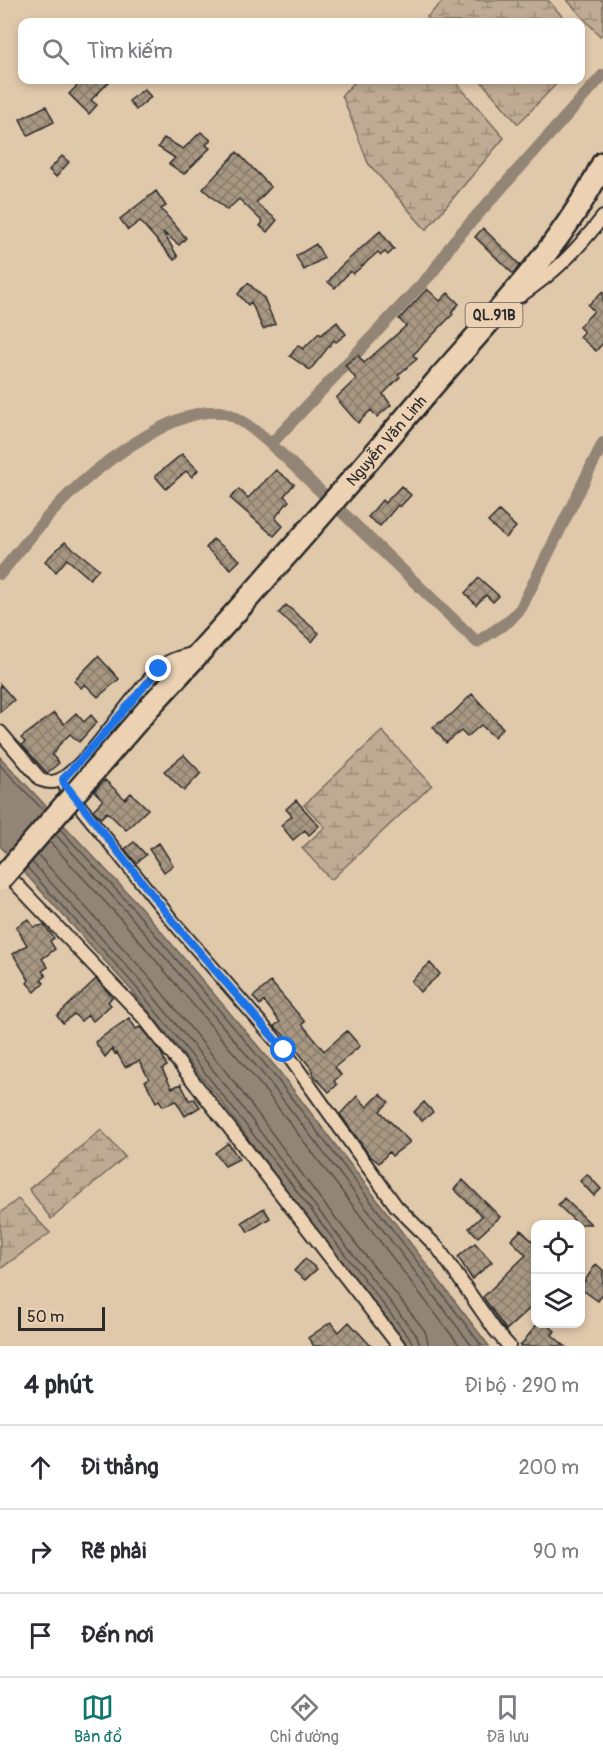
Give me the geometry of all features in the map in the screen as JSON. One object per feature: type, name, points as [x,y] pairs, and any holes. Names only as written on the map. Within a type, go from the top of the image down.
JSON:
[{"type":"highway","name":"Nguyễn Văn Linh","points":[[0,880],[153,703],[278,565],[497,311],[557,236],[603,163]]},
{"type":"street","points":[[497,311],[554,272],[579,248],[603,217]]},
{"type":"street","points":[[0,732],[41,780],[51,782],[63,779],[159,669],[173,660],[201,652]]},
{"type":"street","points":[[63,779],[66,789],[284,1050],[396,1206],[438,1248],[495,1330],[509,1346]]},
{"type":"street","points":[[0,867],[77,944],[144,1018],[399,1346]]},
{"type":"green space","points":[[444,0],[548,0],[564,18],[428,18]]},
{"type":"green space","points":[[567,0],[603,0],[603,33],[600,36]]},
{"type":"green space","points":[[353,84],[457,84],[504,138],[426,230],[368,163],[342,95]]},
{"type":"green space","points":[[483,84],[556,84],[518,124]]},
{"type":"green space","points":[[382,731],[432,785],[331,880],[302,848],[325,827],[304,805]]},
{"type":"green space","points":[[101,1130],[125,1157],[51,1219],[29,1189]]},
{"type":"green space","points":[[18,1199],[50,1233],[0,1269],[0,1213]]},
{"type":"water","points":[[0,757],[137,903],[278,1070],[489,1346],[408,1346],[301,1210],[220,1100],[134,993],[0,846]]},
{"type":"building","points":[[79,84],[107,84],[91,100],[97,105],[89,114],[69,94]]},
{"type":"building","points":[[144,89],[151,97],[136,110],[129,101]]},
{"type":"building","points":[[46,106],[54,122],[28,135],[20,119]]},
{"type":"building","points":[[201,132],[211,140],[206,145],[210,148],[184,174],[169,164],[175,158],[158,147],[164,138],[183,149]]},
{"type":"building","points":[[237,152],[271,187],[256,203],[277,220],[267,232],[260,226],[263,222],[239,199],[227,210],[203,189]]},
{"type":"building","points":[[62,156],[69,162],[56,177],[49,170]]},
{"type":"building","points":[[156,191],[166,206],[161,209],[186,238],[179,245],[163,232],[178,257],[174,260],[140,221],[128,230],[120,219]]},
{"type":"building","points":[[483,228],[520,265],[513,274],[475,237]]},
{"type":"building","points":[[380,231],[394,249],[388,255],[385,252],[381,255],[378,252],[353,274],[350,271],[335,288],[328,282],[339,268]]},
{"type":"building","points":[[316,244],[324,258],[304,270],[296,256]]},
{"type":"building","points":[[248,283],[264,298],[275,324],[263,329],[251,302],[248,305],[238,294]]},
{"type":"building","points":[[427,289],[440,301],[448,293],[459,304],[451,312],[453,314],[413,355],[417,359],[398,375],[400,377],[383,394],[391,405],[377,417],[371,410],[358,423],[336,398],[356,379],[345,365],[358,355],[364,363],[406,326],[399,319]]},
{"type":"building","points":[[603,292],[603,343],[596,351],[580,337],[584,332],[579,327],[594,311],[588,305]]},
{"type":"building","points":[[337,322],[346,334],[336,342],[334,340],[310,370],[290,356],[298,345],[303,349],[319,333],[321,335]]},
{"type":"building","points":[[182,454],[198,470],[192,477],[186,471],[166,489],[155,476]]},
{"type":"building","points":[[276,470],[294,484],[284,496],[289,501],[276,519],[283,526],[274,536],[230,498],[239,489],[248,498]]},
{"type":"building","points":[[401,486],[411,495],[400,507],[398,505],[380,526],[368,517],[382,500],[385,503]]},
{"type":"building","points":[[499,511],[516,527],[506,538],[488,522]]},
{"type":"building","points":[[213,539],[240,560],[231,569],[206,548]]},
{"type":"building","points":[[65,542],[99,569],[90,579],[67,559],[56,572],[45,561]]},
{"type":"building","points":[[479,578],[499,596],[493,602],[486,595],[476,605],[465,593]]},
{"type":"building","points":[[286,605],[319,633],[312,642],[279,613]]},
{"type":"building","points":[[98,656],[119,679],[98,697],[85,684],[81,688],[74,681]]},
{"type":"building","points":[[0,684],[14,700],[0,712]]},
{"type":"building","points":[[472,694],[503,728],[494,737],[481,725],[467,737],[461,731],[446,743],[433,727],[453,713]]},
{"type":"building","points":[[54,713],[64,724],[76,713],[84,722],[91,715],[97,722],[79,742],[70,734],[57,747],[52,755],[59,763],[47,773],[22,745],[25,742],[21,738]]},
{"type":"building","points":[[184,755],[201,773],[184,791],[164,771]]},
{"type":"building","points":[[105,780],[125,799],[131,793],[148,809],[126,830],[107,812],[101,818],[93,810],[103,800],[94,791]]},
{"type":"building","points":[[296,800],[319,826],[309,835],[305,830],[293,840],[281,825],[292,816],[286,809]]},
{"type":"building","points":[[134,842],[146,855],[136,863],[125,849]]},
{"type":"building","points":[[159,843],[173,865],[164,872],[149,849]]},
{"type":"building","points":[[28,919],[34,927],[44,925],[54,938],[50,941],[55,949],[42,959],[48,967],[42,971],[46,976],[41,980],[44,983],[35,992],[27,983],[29,980],[13,954],[27,945],[16,927]]},
{"type":"building","points":[[430,963],[440,974],[420,992],[411,981]]},
{"type":"building","points":[[96,979],[112,997],[108,1002],[111,1005],[93,1021],[88,1015],[81,1021],[74,1014],[63,1023],[57,1016]]},
{"type":"building","points":[[271,982],[305,1022],[302,1024],[324,1051],[347,1031],[360,1046],[335,1067],[341,1075],[334,1081],[337,1085],[329,1092],[286,1037],[274,1026],[280,1022],[264,1001],[260,1005],[253,997]]},
{"type":"building","points":[[129,1018],[136,1029],[140,1027],[160,1051],[167,1066],[162,1069],[172,1088],[181,1084],[189,1100],[195,1099],[200,1107],[185,1116],[176,1101],[163,1106],[159,1100],[156,1102],[145,1081],[149,1079],[139,1061],[125,1067],[112,1049],[105,1057],[95,1042]]},
{"type":"building","points":[[380,1094],[389,1102],[380,1111],[410,1142],[392,1156],[389,1152],[379,1163],[369,1155],[340,1114],[357,1096],[367,1107]]},
{"type":"building","points":[[424,1102],[433,1112],[422,1121],[414,1112]]},
{"type":"building","points":[[228,1143],[239,1159],[225,1166],[215,1153]]},
{"type":"building","points":[[587,1174],[601,1189],[594,1196],[580,1181]]},
{"type":"building","points":[[463,1180],[500,1217],[478,1237],[469,1228],[482,1216],[454,1189]]},
{"type":"building","points":[[564,1198],[591,1224],[585,1224],[585,1220],[574,1220],[558,1205]]},
{"type":"building","points":[[264,1208],[270,1218],[248,1232],[242,1222]]},
{"type":"building","points":[[521,1230],[531,1240],[531,1308],[506,1330],[483,1297],[526,1255],[511,1240]]},
{"type":"building","points":[[475,1243],[492,1262],[472,1279],[458,1257]]},
{"type":"building","points":[[305,1259],[317,1269],[305,1280],[294,1271]]},
{"type":"building","points":[[596,1264],[603,1270],[603,1294],[598,1301],[585,1292],[585,1280]]},
{"type":"building","points":[[331,1322],[339,1332],[349,1322],[371,1346],[314,1346],[308,1338]]},
{"type":"building","points":[[534,1328],[551,1328],[555,1331],[552,1335],[565,1346],[520,1346]]},
{"type":"waterway","points":[[271,444],[433,272],[453,242],[603,75]]},
{"type":"waterway","points":[[0,574],[57,506],[108,461],[168,424],[208,412],[225,413],[247,425],[274,447],[477,642],[509,621],[521,608],[603,443]]},
{"type":"route","points":[[159,669],[63,779],[64,783],[66,789],[176,925],[284,1050]]}]
